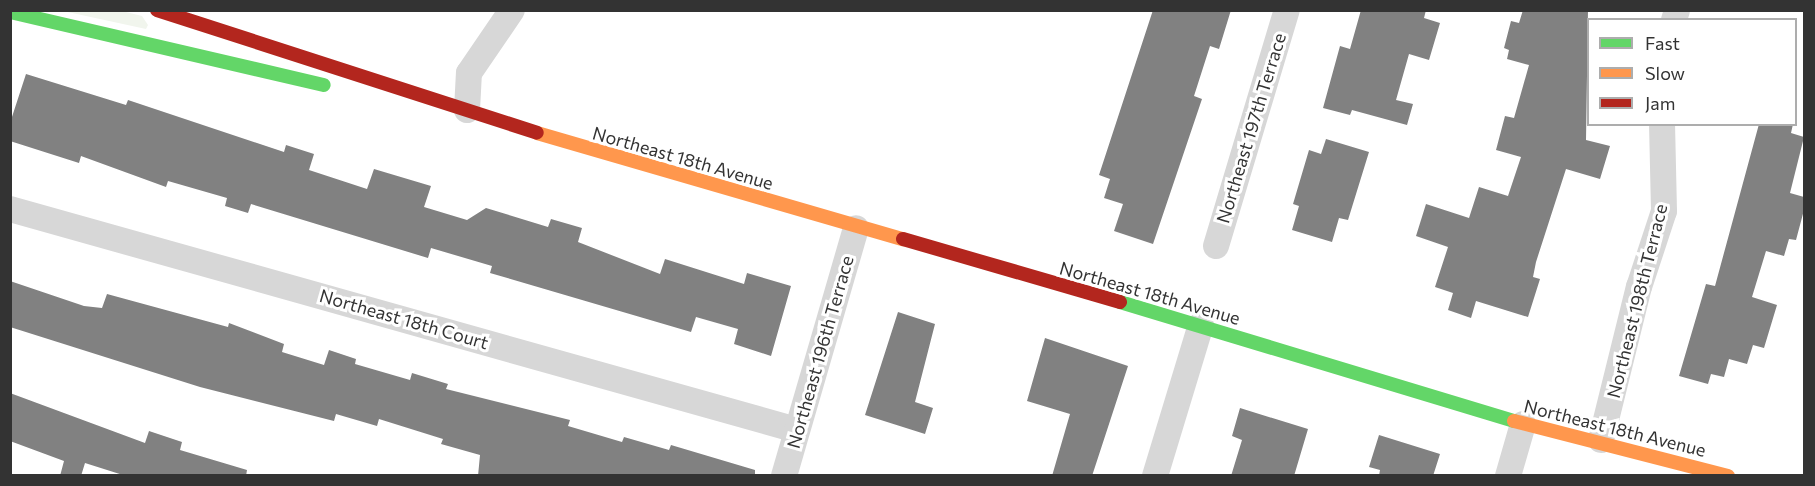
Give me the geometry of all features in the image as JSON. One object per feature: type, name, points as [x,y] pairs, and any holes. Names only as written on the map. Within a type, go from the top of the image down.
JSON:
[{"type":"street","name":"Northeast 18th Avenue","points":[[158,10],[562,141],[856,228],[1201,325],[1523,424],[1601,440],[1728,476]]},
{"type":"street","points":[[467,110],[469,73],[512,10]]},
{"type":"street","name":"Northeast 197th Terrace","points":[[1216,246],[1287,10]]},
{"type":"street","points":[[10,12],[342,89]]},
{"type":"street","name":"Northeast 18th Avenue","points":[[365,94],[562,141]]},
{"type":"street","name":"Northeast 198th Terrace","points":[[1601,440],[1639,287],[1664,212],[1662,126]]},
{"type":"street","name":"Northeast 18th Court","points":[[10,209],[797,430]]},
{"type":"street","name":"Northeast 196th Terrace","points":[[784,476],[856,228]]},
{"type":"street","points":[[1155,476],[1201,325]]},
{"type":"street","points":[[1508,476],[1523,424]]},
{"type":"shaded area","points":[[63,11],[122,11],[142,16],[148,25],[146,29]]},
{"type":"building","points":[[1153,10],[1231,10],[1219,49],[1210,46],[1194,96],[1202,99],[1153,244],[1114,231],[1123,204],[1104,198],[1110,179],[1099,175]]},
{"type":"building","points":[[1361,10],[1426,10],[1424,18],[1440,23],[1429,60],[1409,54],[1396,100],[1413,104],[1407,125],[1352,110],[1350,115],[1323,108],[1340,46],[1350,49]]},
{"type":"building","points":[[1523,10],[1588,10],[1586,140],[1610,146],[1600,179],[1566,169],[1536,262],[1533,277],[1540,279],[1528,317],[1476,301],[1471,318],[1448,310],[1453,293],[1435,287],[1448,247],[1416,236],[1426,204],[1469,218],[1479,187],[1508,196],[1521,157],[1496,150],[1505,116],[1514,118],[1529,65],[1507,59],[1509,50],[1504,48],[1511,21],[1519,23]]},
{"type":"building","points":[[26,74],[126,105],[128,100],[284,152],[286,145],[314,154],[309,170],[367,189],[374,169],[431,186],[424,207],[467,220],[486,208],[548,227],[551,219],[582,228],[578,242],[660,274],[665,259],[744,284],[747,273],[791,286],[771,356],[734,344],[738,329],[696,317],[691,332],[490,273],[492,266],[431,248],[428,258],[251,204],[248,213],[225,206],[227,198],[168,181],[166,187],[81,156],[79,163],[10,141],[10,123]]},
{"type":"building","points":[[1758,126],[1793,126],[1791,133],[1804,137],[1790,193],[1804,197],[1804,210],[1796,240],[1789,239],[1784,256],[1766,251],[1752,297],[1777,305],[1764,348],[1753,345],[1747,364],[1729,359],[1724,377],[1711,374],[1708,384],[1679,376],[1706,284],[1715,286]]},
{"type":"building","points":[[1326,139],[1369,152],[1348,220],[1339,218],[1332,242],[1292,230],[1299,206],[1293,204],[1309,150],[1321,154]]},
{"type":"building","points":[[10,281],[84,306],[102,308],[107,294],[228,327],[229,323],[284,344],[282,352],[324,365],[329,350],[356,359],[355,364],[410,380],[412,373],[448,384],[446,389],[570,420],[568,426],[622,442],[624,437],[669,450],[671,445],[755,470],[755,476],[478,476],[480,455],[441,444],[443,439],[379,419],[377,426],[336,414],[334,421],[200,387],[10,327]]},
{"type":"building","points":[[898,312],[935,324],[915,402],[933,408],[925,434],[865,415]]},
{"type":"building","points":[[1045,338],[1128,366],[1092,476],[1052,476],[1070,414],[1027,401]]},
{"type":"building","points":[[10,393],[145,443],[149,431],[182,442],[180,450],[247,470],[246,476],[126,476],[85,463],[81,476],[60,476],[64,461],[10,441]]},
{"type":"building","points":[[1240,408],[1308,429],[1294,476],[1231,476],[1242,440],[1232,436]]},
{"type":"building","points":[[1379,435],[1440,454],[1433,476],[1379,476],[1380,470],[1369,467]]},
{"type":"traffic: fast","points":[[10,12],[324,85]]},
{"type":"traffic: fast","points":[[1120,302],[1514,421]]},
{"type":"traffic: slow","points":[[537,133],[903,239]]},
{"type":"traffic: slow","points":[[1514,421],[1728,476]]},
{"type":"traffic: jam","points":[[157,10],[537,133]]},
{"type":"traffic: jam","points":[[903,239],[1120,302]]}]
